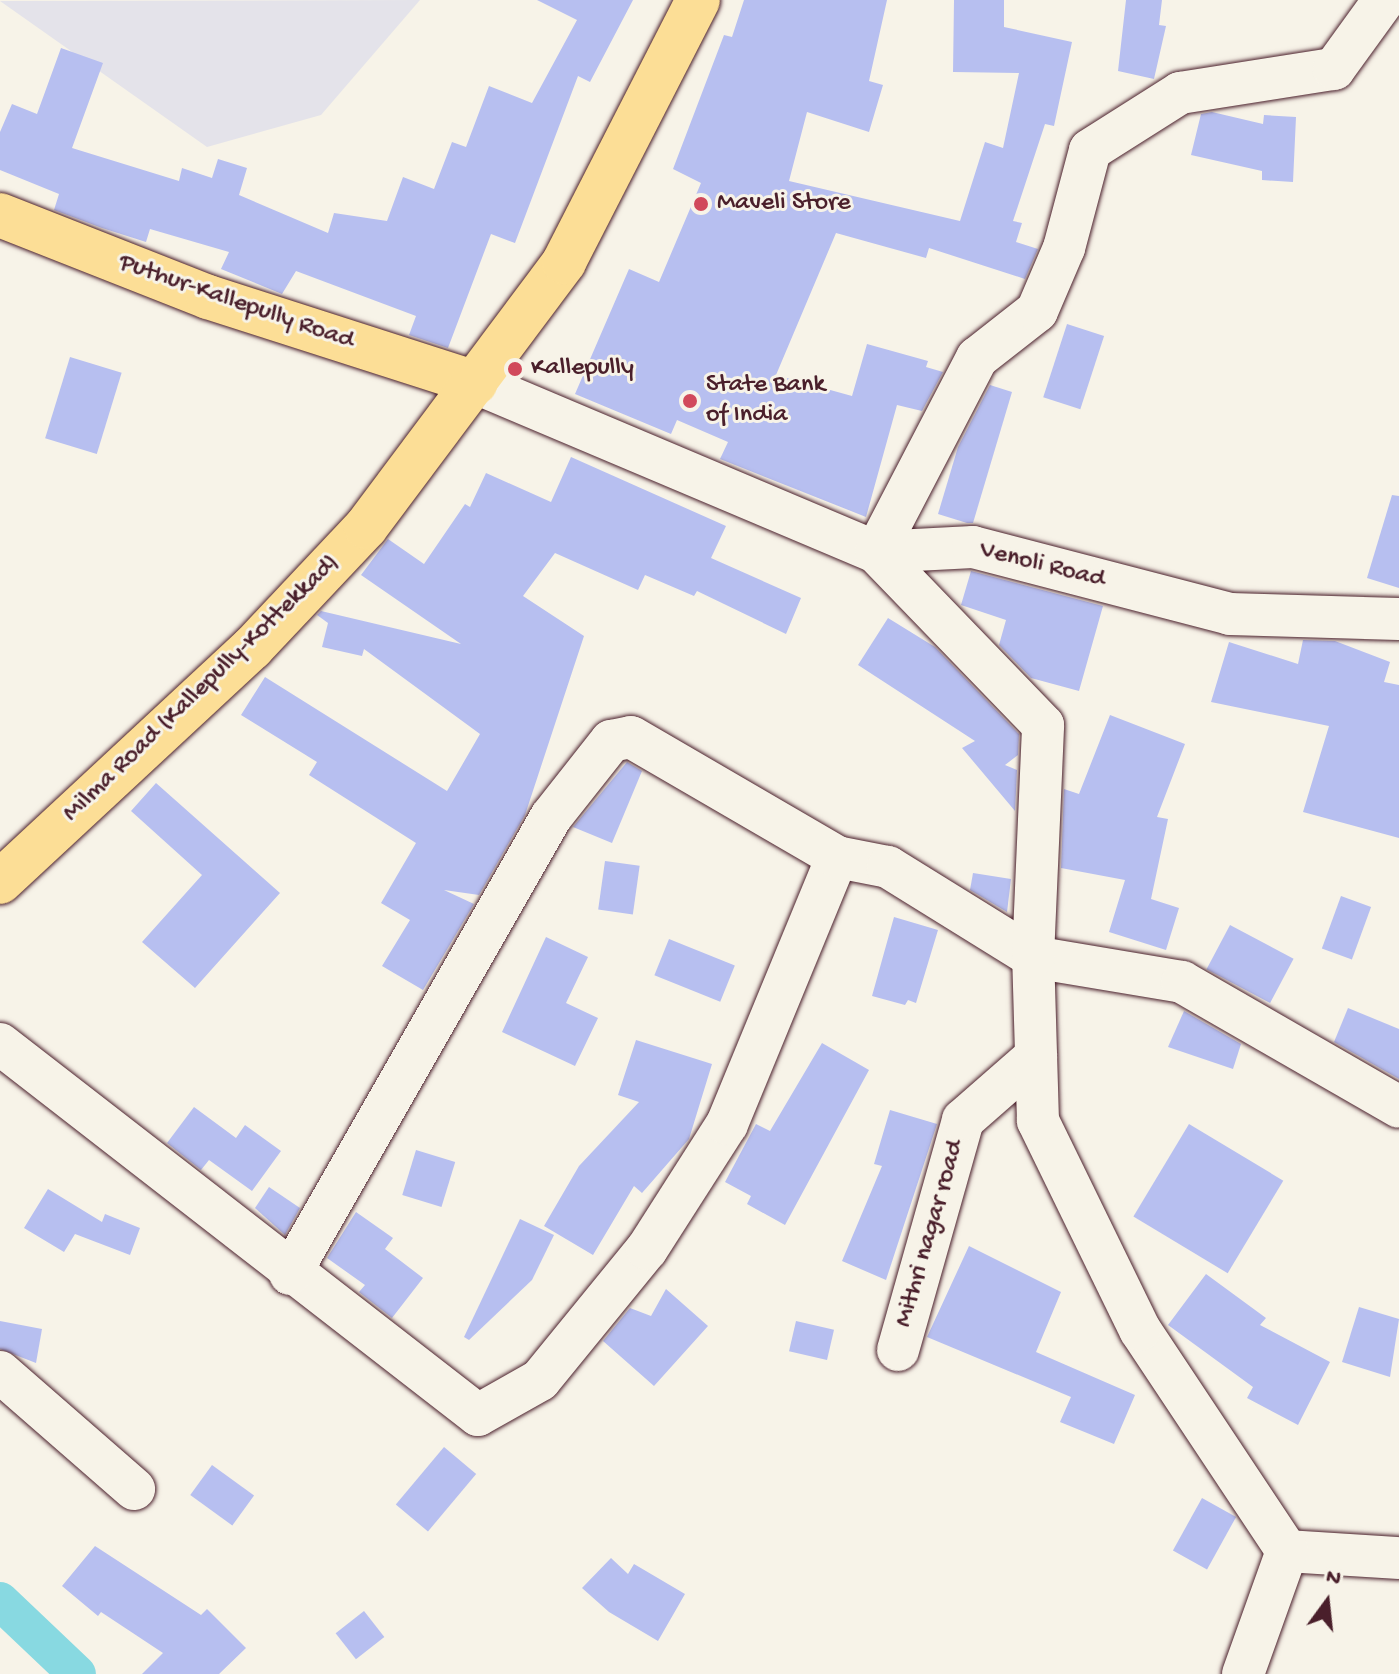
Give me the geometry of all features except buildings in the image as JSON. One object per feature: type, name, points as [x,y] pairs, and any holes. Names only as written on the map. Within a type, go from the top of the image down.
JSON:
[{"type":"main road","name":"Milma Road (Kallepully-Kottekkad)","points":[[0,882],[252,648],[366,527],[564,262],[698,0]]},
{"type":"main road","name":"Puthur-Kallepully Road","points":[[0,215],[208,297],[476,383]]},
{"type":"street","points":[[1287,1551],[1140,1330],[1038,1121],[1033,957],[1043,725],[876,552],[977,358],[1037,311],[1064,248],[1090,150],[1180,93],[1334,69],[1388,9]]},
{"type":"street","name":"Venoli Road","points":[[476,383],[876,552],[973,547],[1230,614],[1399,619]]},
{"type":"street","points":[[290,1274],[551,817],[611,741],[631,737],[670,754],[837,857],[888,867],[1033,957],[1182,982],[1399,1107]]},
{"type":"street","points":[[0,1044],[290,1274],[478,1415],[540,1380],[647,1249],[727,1124],[837,857]]},
{"type":"street","name":"Mithri nagar road","points":[[898,1350],[963,1120],[1036,1056]]},
{"type":"street","points":[[0,1372],[134,1489]]},
{"type":"street","points":[[1287,1551],[1399,1558]]},
{"type":"street","points":[[1243,1674],[1287,1551]]},
{"type":"shaded area","points":[[420,0],[321,115],[207,147],[0,1]]},
{"type":"waterway","points":[[0,1601],[77,1674]]},
{"type":"place","name":"Maveli Store","points":[[701,204]]},
{"type":"place","name":"Kallepully","points":[[515,369]]},
{"type":"place","name":"State Bank of India","points":[[690,401]]}]
